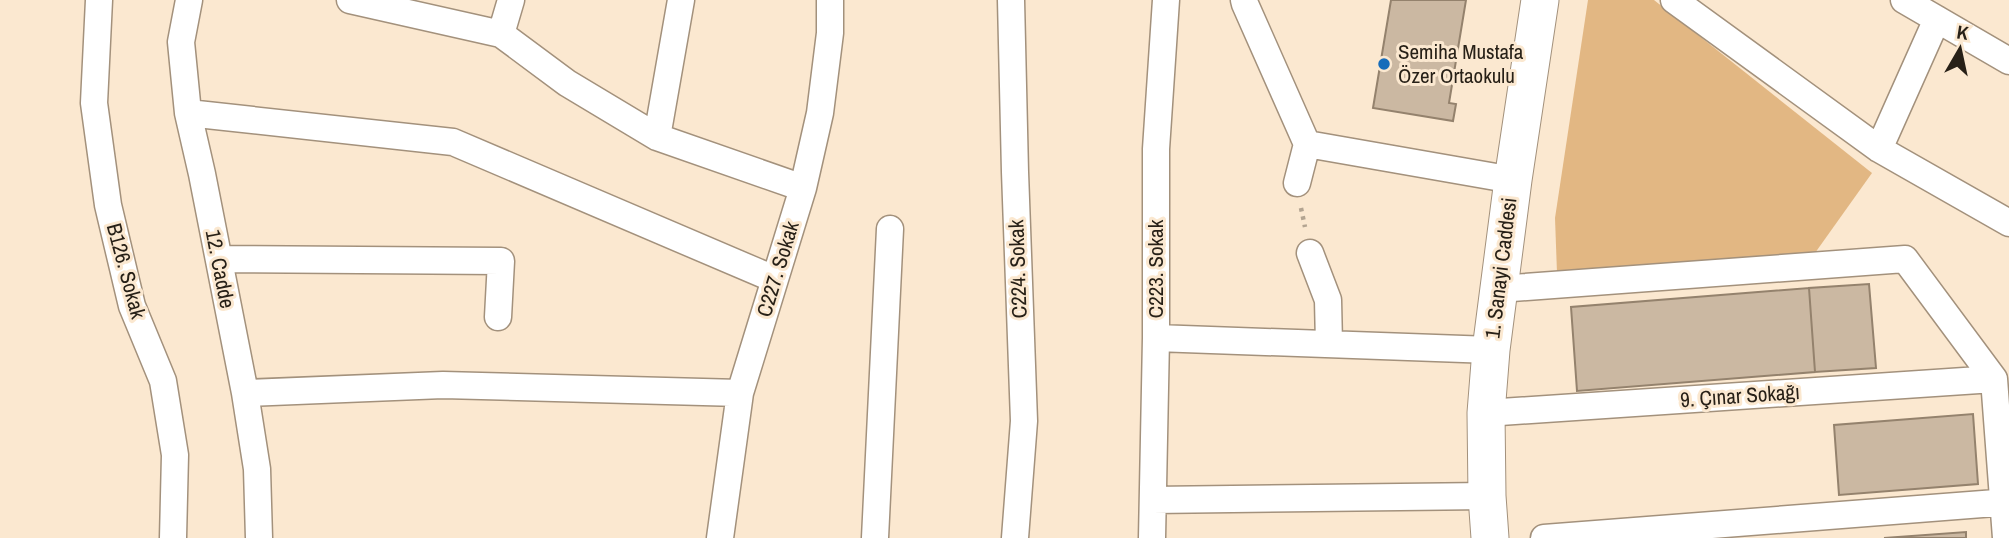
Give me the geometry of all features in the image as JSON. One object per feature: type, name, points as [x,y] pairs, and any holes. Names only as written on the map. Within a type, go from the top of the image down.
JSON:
[{"type":"street","name":"B126. Sokak","points":[[99,0],[94,103],[108,205],[132,306],[163,381],[174,455],[173,538]]},
{"type":"street","name":"12. Cadde","points":[[189,0],[181,42],[188,113],[245,393],[257,469],[259,538]]},
{"type":"street","points":[[351,0],[501,34],[567,83],[657,137],[803,188]]},
{"type":"street","points":[[501,34],[511,0]]},
{"type":"street","points":[[657,137],[681,0]]},
{"type":"street","name":"C227. Sokak","points":[[720,538],[740,393],[803,188],[820,113],[830,33],[830,0]]},
{"type":"street","name":"C224. Sokak","points":[[1011,0],[1024,421],[1015,538]]},
{"type":"street","name":"C223. Sokak","points":[[1152,538],[1156,149],[1166,0]]},
{"type":"street","points":[[1244,0],[1307,144],[1297,183]]},
{"type":"street","name":"1. Sanayi Caddesi","points":[[1490,538],[1486,413],[1491,349],[1540,0]]},
{"type":"street","points":[[1674,0],[1879,149],[2009,223]]},
{"type":"street","points":[[1904,0],[2009,61]]},
{"type":"street","points":[[1879,149],[1937,19]]},
{"type":"street","points":[[188,113],[453,142],[774,279]]},
{"type":"street","points":[[1307,144],[1513,180]]},
{"type":"street","points":[[875,538],[890,229]]},
{"type":"street","points":[[1310,253],[1328,300],[1329,344]]},
{"type":"street","points":[[1499,289],[1905,259],[1994,379],[2006,502],[2006,538]]},
{"type":"street","points":[[219,260],[501,261],[498,317]]},
{"type":"street","points":[[1156,338],[1491,349]]},
{"type":"street","name":"9. Çınar Sokağı","points":[[1486,413],[1994,379]]},
{"type":"street","points":[[245,393],[443,385],[740,393]]},
{"type":"street","points":[[1153,500],[1487,496]]},
{"type":"street","points":[[1544,538],[2006,502]]},
{"type":"path","points":[[1297,183],[1310,253]]},
{"type":"shaded area","points":[[1588,0],[1654,0],[1872,173],[1815,253],[1557,273],[1555,218]]},
{"type":"building","points":[[1391,0],[1466,0],[1449,103],[1456,104],[1453,121],[1373,108]]},
{"type":"building","points":[[1869,284],[1876,368],[1815,372],[1809,288]]},
{"type":"building","points":[[1809,288],[1815,372],[1577,391],[1571,307]]},
{"type":"building","points":[[1973,414],[1978,484],[1839,495],[1834,425]]},
{"type":"building","points":[[1966,532],[1966,538],[1884,538]]},
{"type":"place","name":"Semiha Mustafa Özer Ortaokulu","points":[[1384,64]]}]
